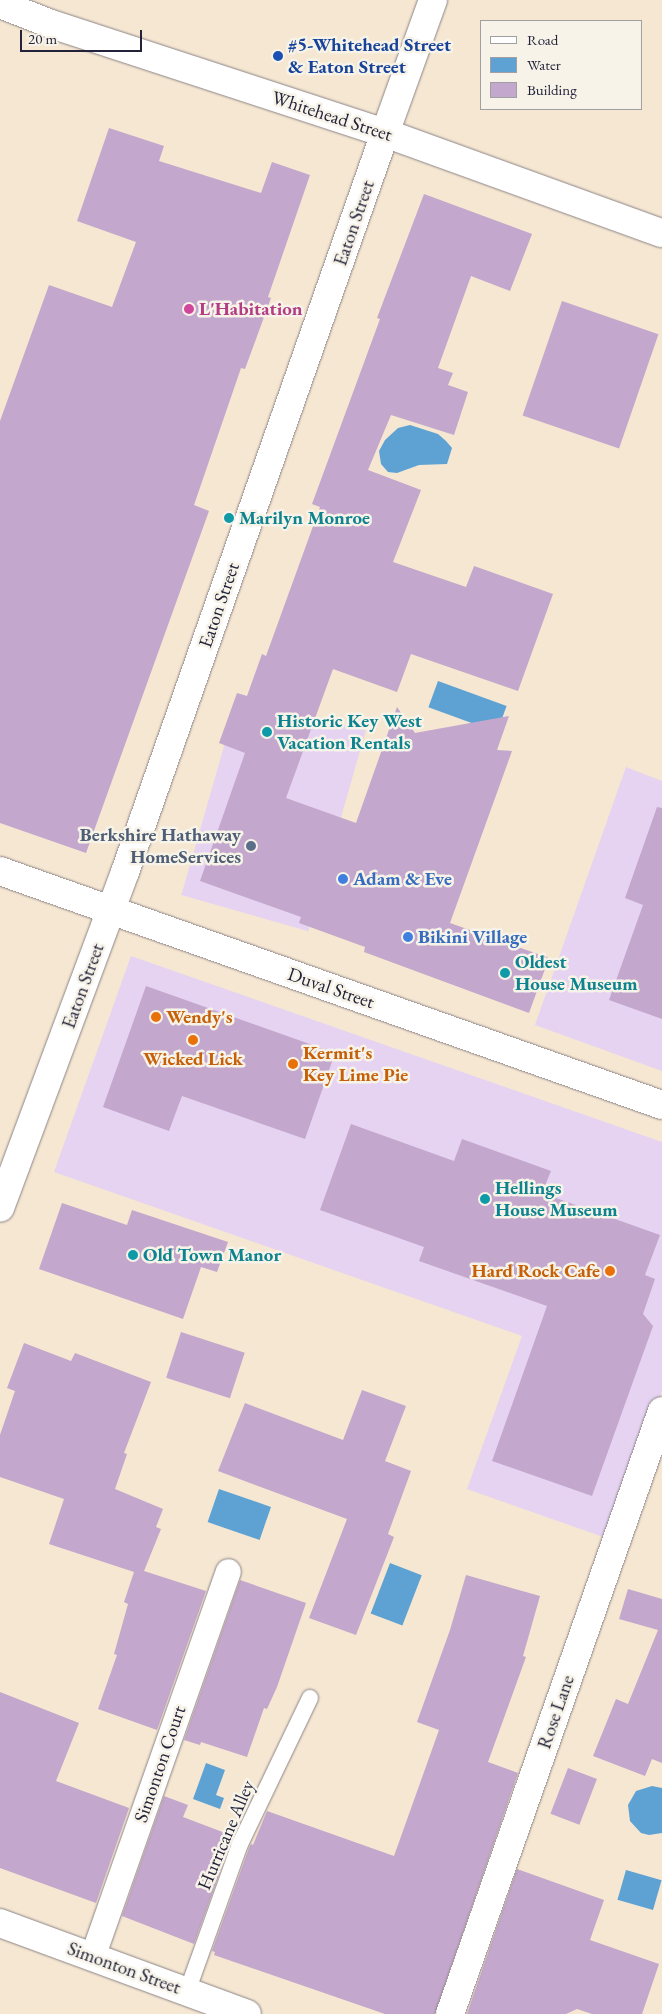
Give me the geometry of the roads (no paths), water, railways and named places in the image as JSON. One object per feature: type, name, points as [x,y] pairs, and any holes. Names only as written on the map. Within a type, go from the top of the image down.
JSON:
[{"type":"street","name":"Eaton Street","points":[[0,1208],[110,911],[433,0]]},
{"type":"street","name":"Whitehead Street","points":[[0,4],[51,24],[385,133],[662,233]]},
{"type":"street","name":"Duval Street","points":[[0,870],[110,911],[662,1105]]},
{"type":"street","name":"Rose Lane","points":[[450,2014],[662,1411]]},
{"type":"street","name":"Simonton Court","points":[[92,1957],[228,1571]]},
{"type":"street","name":"Simonton Street","points":[[0,1923],[247,2014]]},
{"type":"lane","name":"Hurricane Alley","points":[[187,1992],[240,1844],[310,1698]]},
{"type":"water","points":[[410,425],[438,434],[446,441],[452,448],[447,464],[419,465],[397,473],[388,472],[381,464],[379,451],[385,440],[398,428]]},
{"type":"water","points":[[438,681],[507,706],[497,732],[428,707]]},
{"type":"water","points":[[219,1489],[271,1507],[260,1540],[208,1522]]},
{"type":"water","points":[[390,1563],[422,1575],[402,1626],[371,1613]]},
{"type":"water","points":[[206,1763],[225,1770],[216,1795],[224,1798],[220,1809],[193,1799]]},
{"type":"water","points":[[652,1786],[662,1788],[662,1833],[649,1835],[641,1833],[630,1821],[628,1805],[636,1791]]},
{"type":"water","points":[[626,1870],[662,1880],[653,1910],[617,1900]]},
{"type":"place","name":"#5-Whitehead Street & Eaton Street","points":[[278,56]]},
{"type":"place","name":"L'Habitation","points":[[189,309]]},
{"type":"place","name":"Marilyn Monroe","points":[[229,518]]},
{"type":"place","name":"Historic Key West Vacation Rentals","points":[[267,732]]},
{"type":"place","name":"Berkshire Hathaway HomeServices","points":[[251,846]]},
{"type":"place","name":"Adam & Eve","points":[[343,879]]},
{"type":"place","name":"Bikini Village","points":[[408,937]]},
{"type":"place","name":"Oldest House Museum","points":[[505,973]]},
{"type":"place","name":"Wendy's","points":[[156,1017]]},
{"type":"place","name":"Wicked Lick","points":[[193,1040]]},
{"type":"place","name":"Kermit's Key Lime Pie","points":[[293,1064]]},
{"type":"place","name":"Hellings House Museum","points":[[485,1199]]},
{"type":"place","name":"Old Town Manor","points":[[133,1255]]},
{"type":"place","name":"Hard Rock Cafe","points":[[610,1271]]}]
